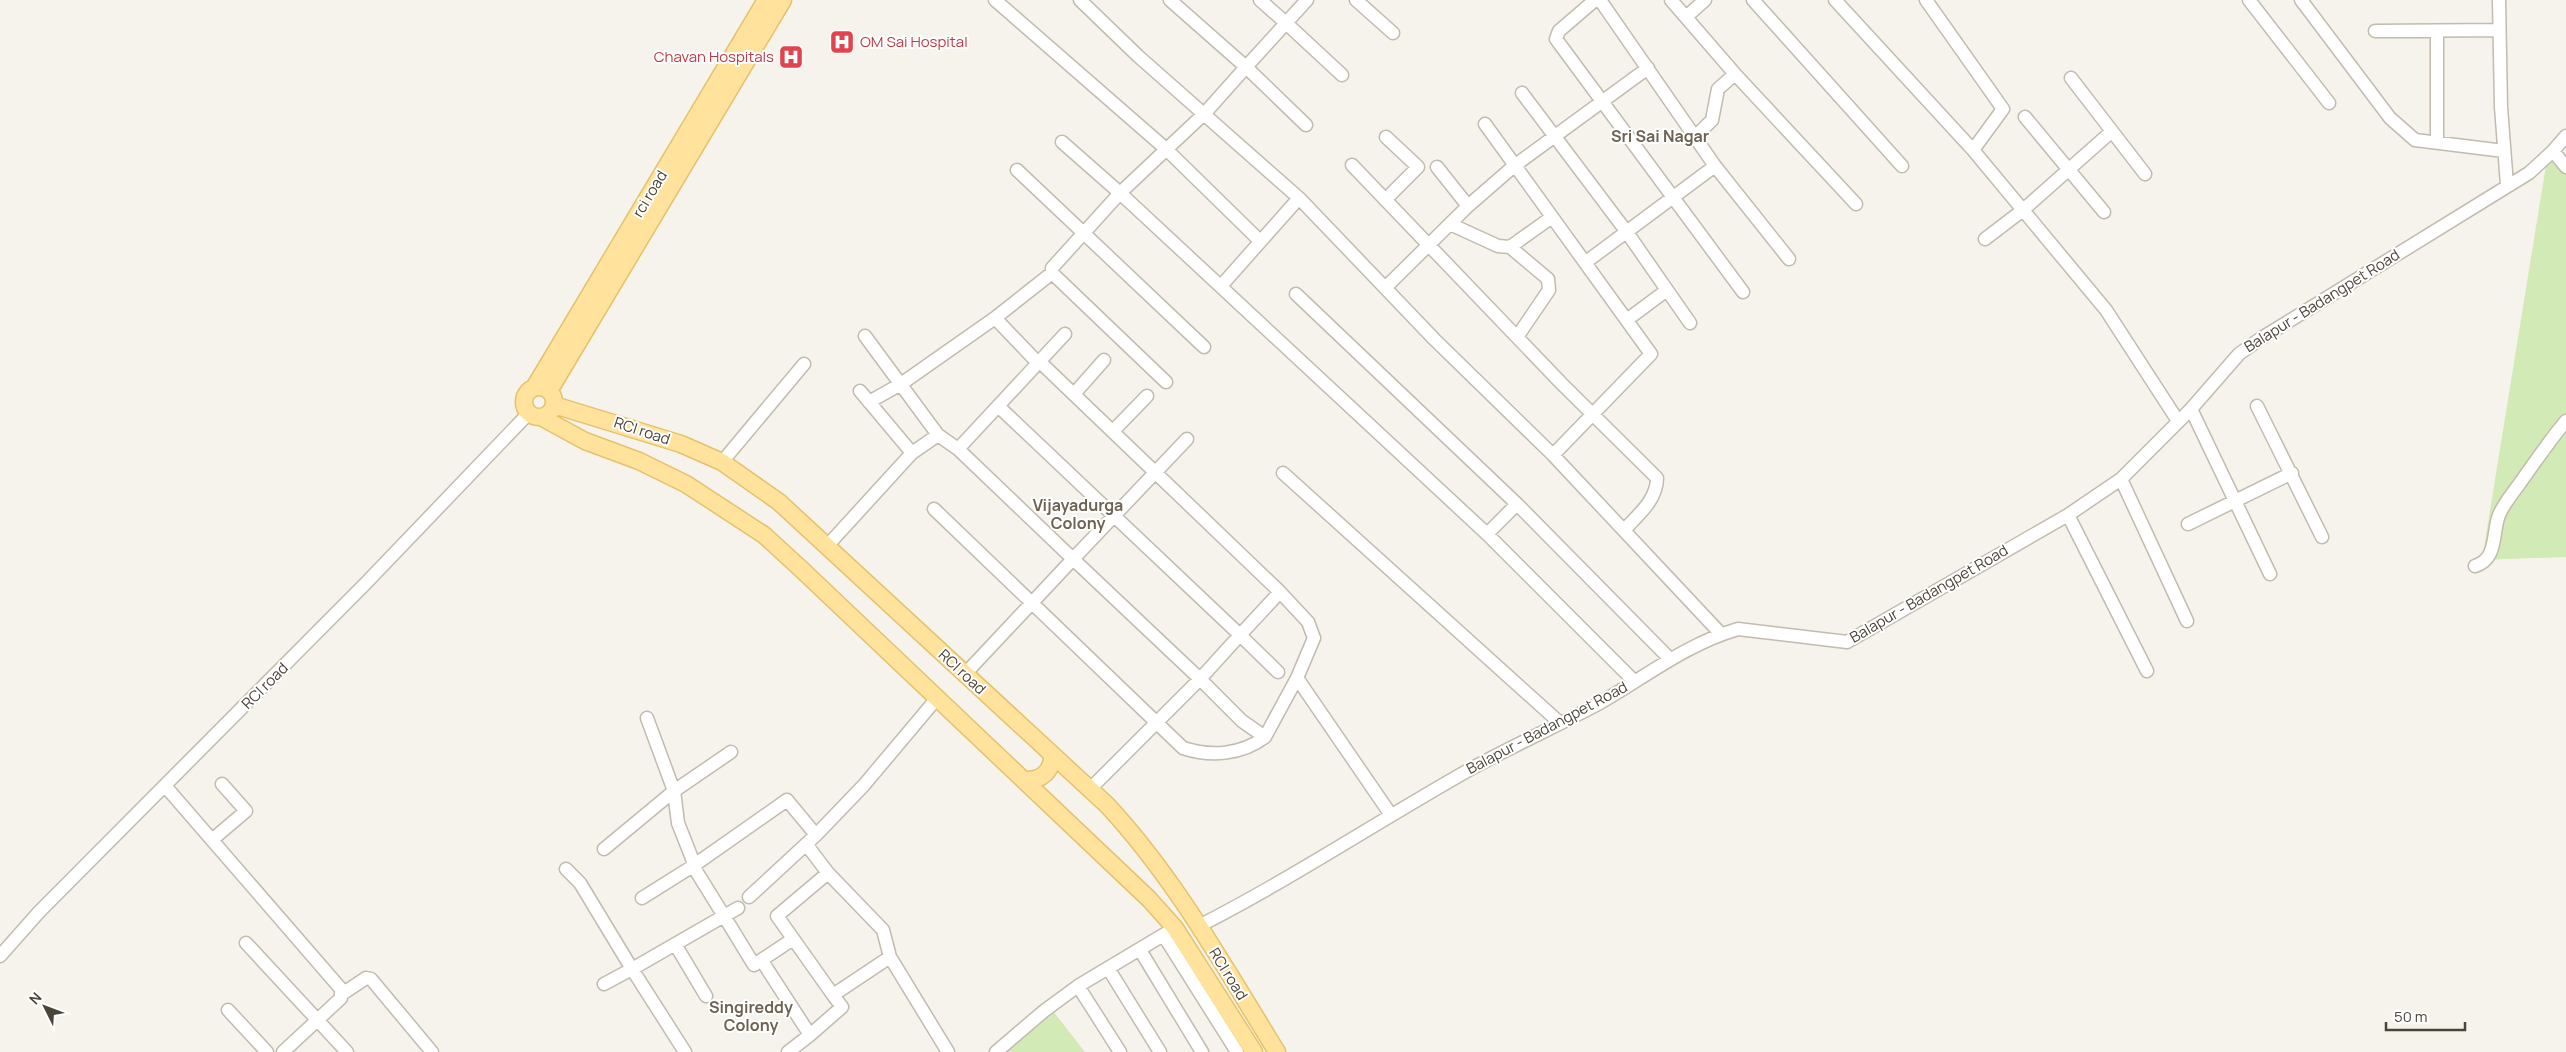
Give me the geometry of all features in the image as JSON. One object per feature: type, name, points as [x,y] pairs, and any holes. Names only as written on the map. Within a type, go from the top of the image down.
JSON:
[{"type":"main road","name":"rci road","points":[[546,395],[766,0]]},
{"type":"main road","name":"RCI road","points":[[783,0],[546,395],[681,444],[722,462],[779,502],[828,545],[1090,789],[1134,834],[1199,926],[1277,1052]]},
{"type":"main road","points":[[534,415],[549,414],[546,395],[524,398],[524,408],[534,415],[604,450],[640,461],[724,507],[764,535],[1127,876],[1170,932],[1254,1052]]},
{"type":"main road","points":[[1025,780],[1042,777],[1050,768],[1052,754]]},
{"type":"main road","points":[[1043,796],[1043,787],[1047,778],[1054,772],[1067,769]]},
{"type":"street","points":[[995,0],[1166,148],[1260,241]]},
{"type":"street","points":[[1080,0],[1138,56],[1299,198],[1435,340],[1553,455],[1722,634]]},
{"type":"street","points":[[1170,0],[1246,67],[1306,124]]},
{"type":"street","points":[[1260,0],[1342,75]]},
{"type":"street","points":[[869,402],[900,384],[995,318],[1052,273],[1052,268],[1120,193],[1166,148],[1205,114],[1307,0]]},
{"type":"street","points":[[1356,0],[1394,33]]},
{"type":"street","points":[[1595,0],[1559,31],[1556,39],[1671,198],[1743,292]]},
{"type":"street","points":[[1600,0],[1715,166],[1789,259]]},
{"type":"street","points":[[1671,0],[1735,74],[1856,204]]},
{"type":"street","points":[[1686,17],[1705,0]]},
{"type":"street","points":[[1753,0],[1902,166]]},
{"type":"street","points":[[1835,0],[1973,150],[2106,310],[2178,421]]},
{"type":"street","points":[[1926,0],[2003,109],[1973,150]]},
{"type":"street","points":[[2300,0],[2390,118],[2416,140],[2504,151]]},
{"type":"street","points":[[2500,0],[2504,151],[2507,185]]},
{"type":"street","points":[[2256,2],[2329,103]]},
{"type":"street","points":[[2376,31],[2500,30]]},
{"type":"street","points":[[2437,31],[2437,142]]},
{"type":"street","points":[[1386,287],[1468,206],[1514,166],[1648,68]]},
{"type":"street","points":[[1696,136],[1712,120],[1718,89],[1735,74]]},
{"type":"street","points":[[2071,78],[2145,174]]},
{"type":"street","points":[[1522,93],[1626,231],[1690,323]]},
{"type":"street","points":[[2024,117],[2104,212]]},
{"type":"street","points":[[1485,124],[1628,319],[1651,354],[1553,455]]},
{"type":"street","points":[[1985,239],[2069,171],[2111,132]]},
{"type":"street","name":"Balapur - Badangpet Road","points":[[1199,926],[1296,875],[1467,771],[1599,703],[1670,659],[1722,634],[1738,629],[1847,642],[2068,515],[2121,479],[2152,451],[2178,421],[2192,409],[2239,354],[2260,338],[2529,172],[2553,151],[2566,136]]},
{"type":"street","points":[[1385,200],[1418,167],[1386,137]]},
{"type":"street","points":[[1062,142],[1120,193],[1487,534],[1634,681]]},
{"type":"street","points":[[2553,151],[2566,167]]},
{"type":"street","points":[[1352,165],[1517,337],[1658,478],[1649,504],[1624,530]]},
{"type":"street","points":[[1586,262],[1715,166]]},
{"type":"street","points":[[1437,167],[1468,206]]},
{"type":"street","points":[[1017,170],[1204,347]]},
{"type":"street","points":[[1220,286],[1299,198]]},
{"type":"street","points":[[1510,247],[1552,217]]},
{"type":"street","points":[[1450,224],[1498,246],[1510,247],[1548,280],[1550,290],[1517,337]]},
{"type":"street","points":[[1052,273],[1166,382]]},
{"type":"street","points":[[1628,319],[1667,290]]},
{"type":"street","points":[[1296,294],[1517,504],[1670,659]]},
{"type":"street","points":[[934,509],[1183,748],[1198,753],[1238,751],[1253,746],[1265,737],[1297,678],[1314,638],[1308,622],[1280,592],[995,318]]},
{"type":"street","points":[[958,449],[1065,334]]},
{"type":"street","points":[[865,336],[938,435],[958,449],[1242,721],[1265,737]]},
{"type":"street","points":[[1074,394],[1104,360]]},
{"type":"street","points":[[722,462],[804,364]]},
{"type":"street","points":[[860,391],[912,453]]},
{"type":"street","points":[[1113,431],[1147,396]]},
{"type":"street","points":[[998,406],[1115,515],[1278,672]]},
{"type":"street","points":[[2257,406],[2322,536]]},
{"type":"street","points":[[2192,409],[2270,574]]},
{"type":"street","name":"RCI road","points":[[0,956],[39,912],[166,787],[534,415]]},
{"type":"street","points":[[2475,566],[2484,561],[2494,547],[2495,532],[2502,507],[2543,449],[2566,421]]},
{"type":"street","points":[[828,545],[912,453],[938,435]]},
{"type":"street","points":[[965,674],[1187,439]]},
{"type":"street","points":[[1283,473],[1560,723]]},
{"type":"street","points":[[2188,524],[2235,503],[2292,473]]},
{"type":"street","points":[[2121,479],[2187,621]]},
{"type":"street","points":[[1487,534],[1517,504]]},
{"type":"street","points":[[2068,515],[2147,670]]},
{"type":"street","points":[[1090,789],[1200,679],[1280,592]]},
{"type":"street","points":[[1297,678],[1391,816]]},
{"type":"street","points":[[749,897],[811,840],[864,784],[938,697]]},
{"type":"street","points":[[647,718],[674,792],[678,823],[692,854],[693,866],[754,965],[793,939]]},
{"type":"street","points":[[604,849],[674,792],[731,752]]},
{"type":"street","points":[[213,839],[246,811],[222,784]]},
{"type":"street","points":[[166,787],[213,839],[342,994]]},
{"type":"street","points":[[642,898],[693,866],[787,800],[828,873],[883,930],[890,957],[948,1052]]},
{"type":"street","points":[[566,869],[580,883],[685,1052]]},
{"type":"street","points":[[788,1052],[842,1007],[777,916],[828,873]]},
{"type":"street","points":[[604,984],[738,908]]},
{"type":"street","points":[[996,1052],[1044,1011],[1078,986],[1170,932],[1237,1052]]},
{"type":"street","points":[[246,943],[347,1052]]},
{"type":"street","points":[[675,944],[706,996]]},
{"type":"street","points":[[1140,950],[1202,1052]]},
{"type":"street","points":[[833,995],[890,957]]},
{"type":"street","points":[[762,961],[810,1035]]},
{"type":"street","points":[[1108,968],[1160,1052]]},
{"type":"street","points":[[283,1052],[341,998],[342,994],[366,978],[371,979],[432,1052]]},
{"type":"street","points":[[1078,986],[1120,1052]]},
{"type":"street","points":[[228,1010],[267,1052]]},
{"type":"green space","points":[[2547,159],[2566,165],[2566,557],[2482,560]]},
{"type":"green space","points":[[1053,1011],[1085,1052],[1005,1052]]},
{"type":"place","name":"OM Sai Hospital","points":[[842,42]]},
{"type":"place","name":"Chavan Hospitals","points":[[791,57]]},
{"type":"district","name":"Sri Sai Nagar","points":[[1660,136]]},
{"type":"district","name":"Vijayadurga Colony","points":[[1078,514]]},
{"type":"district","name":"Singireddy Colony","points":[[751,1016]]}]
